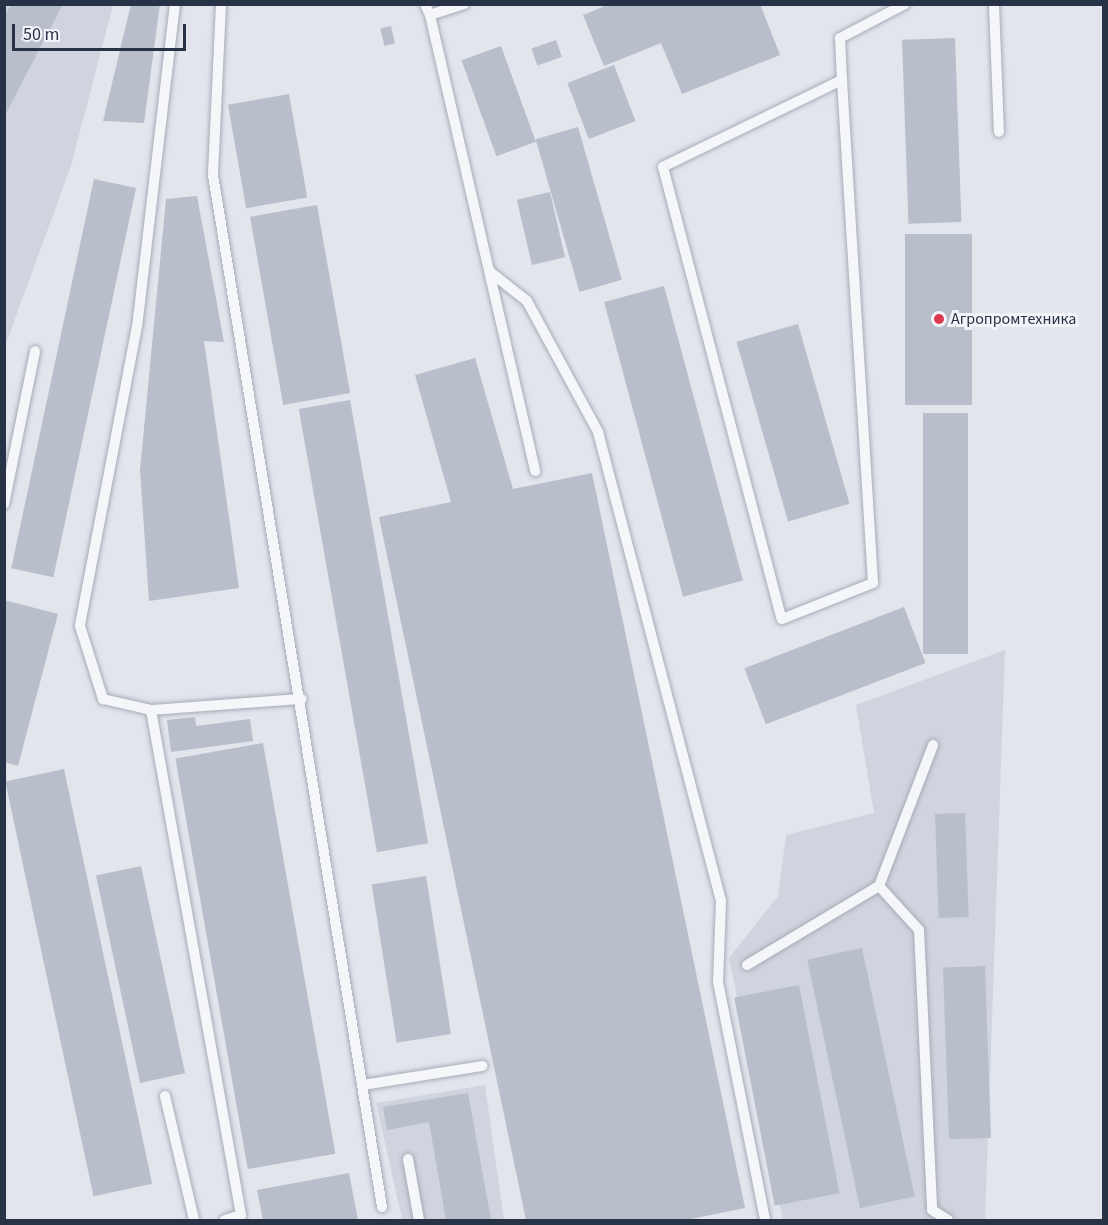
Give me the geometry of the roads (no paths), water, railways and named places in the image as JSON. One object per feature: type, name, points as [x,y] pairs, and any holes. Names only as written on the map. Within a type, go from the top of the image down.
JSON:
[{"type":"lane","points":[[175,4],[138,326],[80,626],[103,699],[152,710],[302,699]]},
{"type":"lane","points":[[221,4],[213,175],[269,533],[302,699],[382,1207]]},
{"type":"lane","points":[[464,4],[428,10],[535,471]]},
{"type":"lane","points":[[842,80],[663,167],[782,619],[873,583],[840,38],[904,4]]},
{"type":"lane","points":[[994,4],[999,132]]},
{"type":"lane","points":[[489,272],[527,301],[598,432],[721,902],[718,982],[765,1221]]},
{"type":"lane","points":[[4,504],[34,351]]},
{"type":"lane","points":[[152,710],[241,1215],[225,1221]]},
{"type":"lane","points":[[747,965],[879,886],[933,745]]},
{"type":"lane","points":[[879,886],[920,930],[932,1210],[948,1221]]},
{"type":"lane","points":[[363,1085],[482,1066]]},
{"type":"lane","points":[[165,1096],[194,1221]]},
{"type":"lane","points":[[408,1159],[419,1221]]},
{"type":"place","name":"Агропромтехника","points":[[939,319]]}]
